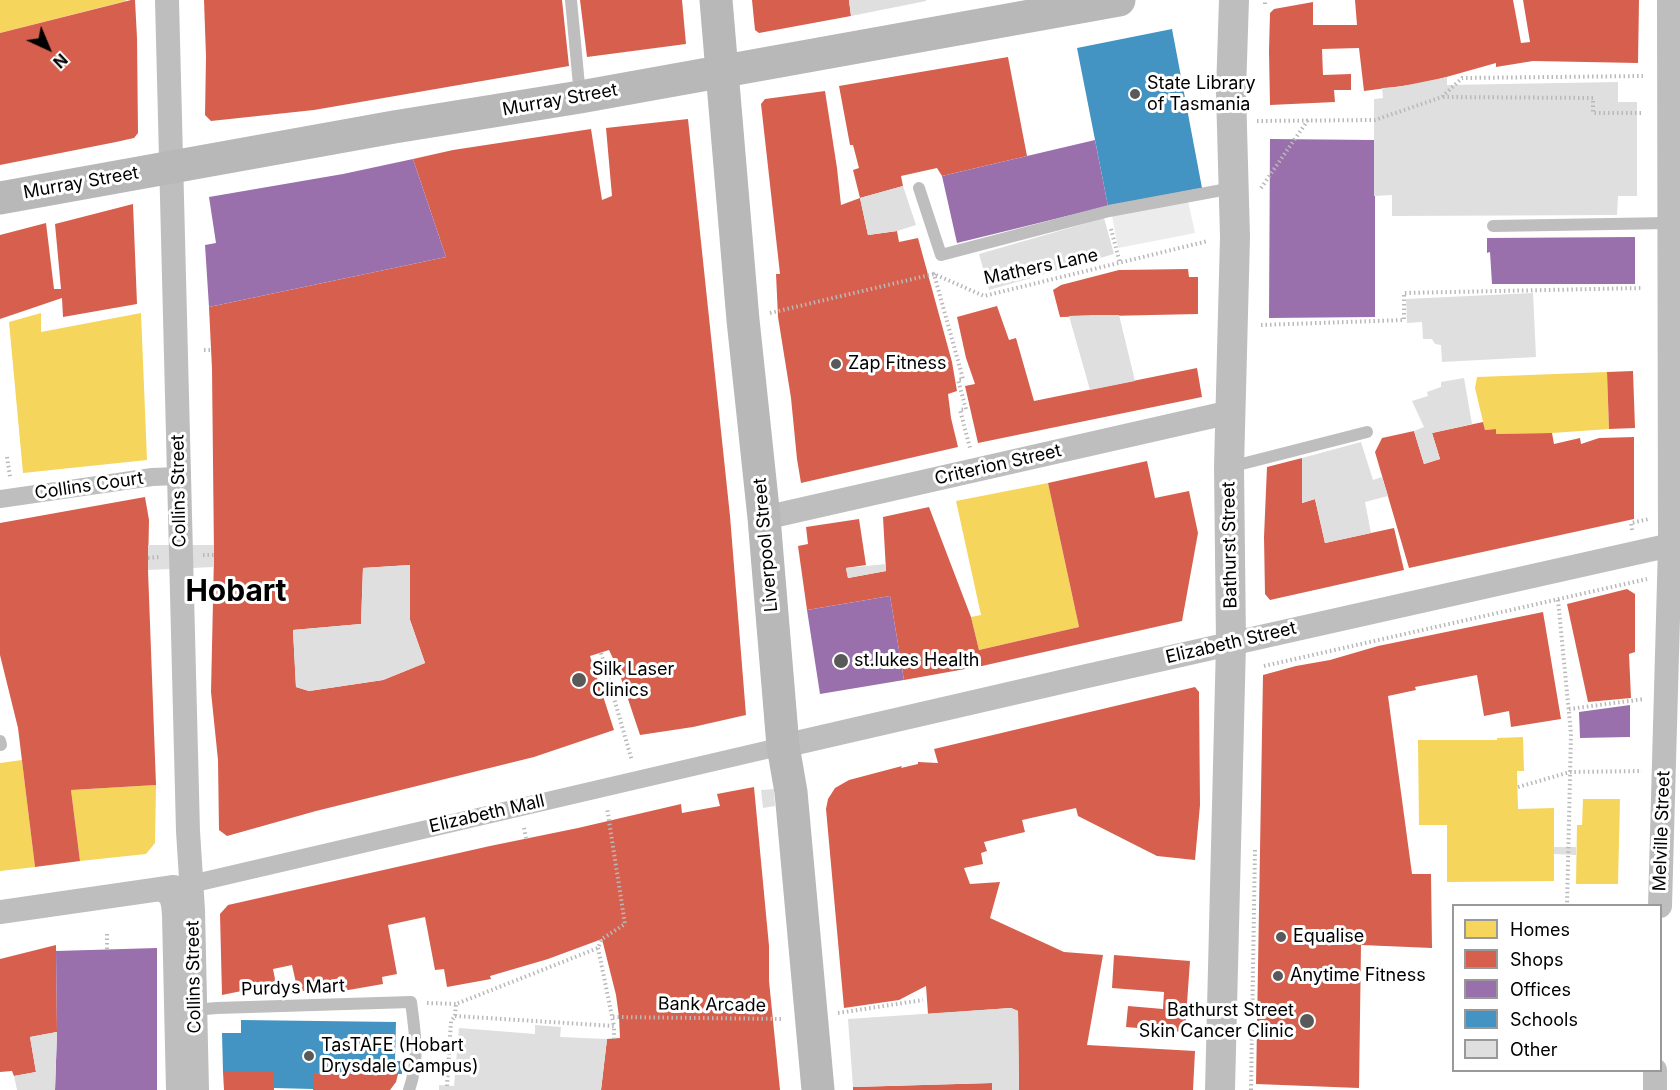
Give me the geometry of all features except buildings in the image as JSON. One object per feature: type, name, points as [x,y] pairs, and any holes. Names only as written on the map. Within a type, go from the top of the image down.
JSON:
[{"type":"main road","name":"Liverpool Street","points":[[716,0],[743,320],[764,518],[783,746],[791,792],[818,1090]]},
{"type":"main road","name":"Murray Street","points":[[0,198],[1119,0]]},
{"type":"street","name":"Collins Street","points":[[167,0],[178,476],[191,884],[186,1011],[197,1090]]},
{"type":"street","name":"Bathurst Street","points":[[1220,1090],[1231,643],[1229,467],[1235,237],[1248,188],[1232,121],[1234,0]]},
{"type":"street","name":"Melville Street","points":[[1660,904],[1669,574],[1675,544],[1669,223],[1669,0]]},
{"type":"street","name":"Criterion Street","points":[[764,518],[1231,412]]},
{"type":"street","name":"Collins Court","points":[[0,499],[152,477],[178,476]]},
{"type":"street","name":"Elizabeth Street","points":[[783,746],[1675,544]]},
{"type":"street","name":"Elizabeth Mall","points":[[191,884],[783,746]]},
{"type":"street","points":[[0,912],[191,884]]},
{"type":"street","points":[[159,889],[169,894],[173,903],[186,1011],[178,1090]]},
{"type":"street","points":[[1655,1072],[1655,1090]]},
{"type":"lane","points":[[571,0],[580,97]]},
{"type":"lane","points":[[919,188],[941,255],[1106,212],[1248,188]]},
{"type":"lane","points":[[1493,226],[1669,223]]},
{"type":"lane","points":[[1229,467],[1367,432]]},
{"type":"lane","points":[[409,1090],[416,1067],[417,1050],[411,1002]]},
{"type":"lane","name":"Purdys Mart","points":[[186,1011],[411,1002]]},
{"type":"path","points":[[1442,97],[1462,78],[1643,76]]},
{"type":"path","points":[[1232,121],[1375,120],[1442,97],[1593,98],[1593,113],[1643,113]]},
{"type":"path","points":[[1248,188],[1309,120]]},
{"type":"path","points":[[1106,212],[1120,263]]},
{"type":"path","name":"Mathers Lane","points":[[934,274],[984,296],[1208,241]]},
{"type":"path","points":[[743,320],[934,274],[963,379],[958,380],[966,409],[960,410],[971,452]]},
{"type":"path","points":[[1261,325],[1404,320],[1404,294],[1642,288]]},
{"type":"path","points":[[204,350],[212,350]]},
{"type":"path","points":[[0,479],[10,478],[8,457]]},
{"type":"path","points":[[1264,666],[1669,574]]},
{"type":"path","points":[[1558,600],[1571,734],[1568,904]]},
{"type":"path","points":[[601,653],[637,779]]},
{"type":"path","points":[[1568,709],[1666,696]]},
{"type":"path","points":[[1518,787],[1570,772],[1664,771]]},
{"type":"path","points":[[604,786],[624,924],[602,939],[598,948],[614,1026],[614,1039]]},
{"type":"path","points":[[1251,1090],[1256,843]]},
{"type":"path","points":[[107,932],[107,949]]},
{"type":"path","points":[[411,1002],[456,1004],[598,948]]},
{"type":"path","points":[[553,957],[555,965]]},
{"type":"path","name":"Bank Arcade","points":[[612,1017],[784,1019],[812,1017],[923,1000]]},
{"type":"path","points":[[447,1086],[451,1021],[456,1004]]},
{"type":"path","points":[[454,1016],[548,1024],[614,1026]]},
{"type":"shaded area","points":[[1188,201],[1195,233],[1118,248],[1112,216]]},
{"type":"place","name":"State Library of Tasmania","points":[[1135,94]]},
{"type":"place","name":"Zap Fitness","points":[[836,364]]},
{"type":"place","name":"st.lukes Health","points":[[841,661]]},
{"type":"place","name":"Silk Laser Clinics","points":[[579,680]]},
{"type":"place","name":"Equalise","points":[[1281,937]]},
{"type":"place","name":"Anytime Fitness","points":[[1278,976]]},
{"type":"place","name":"Bathurst Street Skin Cancer Clinic","points":[[1307,1021]]},
{"type":"place","name":"TasTAFE (Hobart Drysdale Campus)","points":[[309,1056]]},
{"type":"district","name":"Hobart","points":[[236,592]]}]
